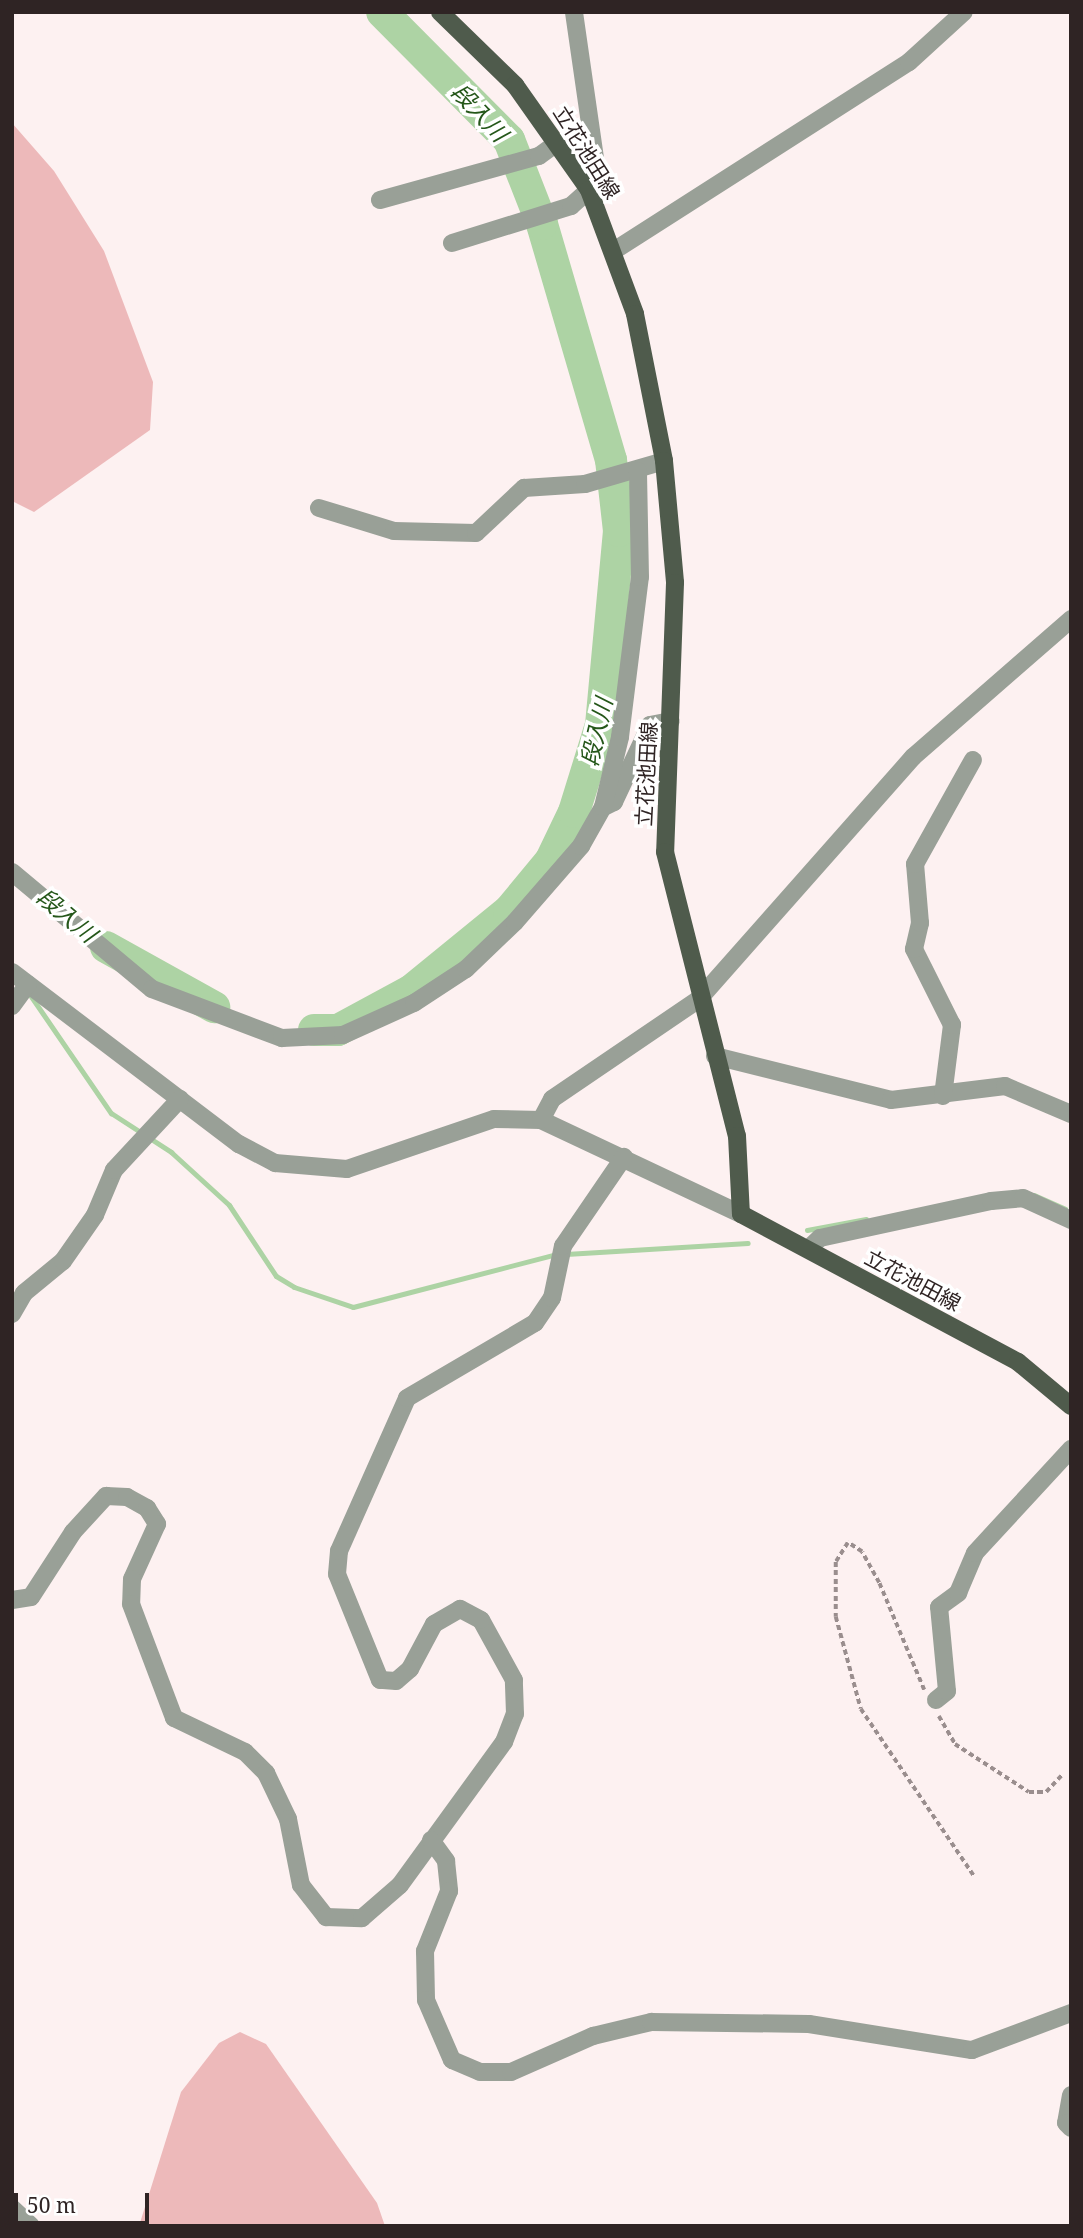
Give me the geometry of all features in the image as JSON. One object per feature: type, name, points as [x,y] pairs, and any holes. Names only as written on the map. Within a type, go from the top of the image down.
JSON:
[{"type":"main road","name":"立花池田線","points":[[440,12],[515,85],[589,190],[615,250],[664,461],[675,583],[665,852],[699,999],[737,1136],[741,1214],[1018,1362],[1071,1406]]},
{"type":"street","points":[[452,243],[571,206],[589,190],[597,172],[574,12]]},
{"type":"street","points":[[615,250],[909,62],[964,12]]},
{"type":"street","points":[[380,200],[539,156],[557,143]]},
{"type":"street","points":[[319,508],[394,531],[476,533],[524,488],[638,471],[664,461]]},
{"type":"street","points":[[12,872],[53,913],[152,989],[282,1038],[309,1039],[355,1030],[414,1003],[466,969],[542,893],[603,807],[620,737],[640,577],[638,471]]},
{"type":"street","points":[[541,1120],[552,1099],[699,999],[829,844],[913,757],[1071,619]]},
{"type":"street","points":[[603,807],[614,802],[650,725],[671,721]]},
{"type":"street","points":[[943,1096],[952,1025],[914,949],[920,923],[915,864],[972,760]]},
{"type":"street","points":[[12,972],[239,1144],[275,1163],[311,1170],[347,1170],[494,1119],[541,1120],[741,1214]]},
{"type":"street","points":[[12,1006],[28,984]]},
{"type":"street","points":[[715,1056],[891,1100],[943,1096],[1005,1086],[1071,1114]]},
{"type":"street","points":[[12,1314],[24,1293],[63,1261],[95,1215],[114,1170],[180,1099]]},
{"type":"street","points":[[12,1600],[31,1597],[73,1532],[106,1496],[147,1508],[157,1524],[132,1579],[131,1604],[164,1698],[174,1718],[245,1752],[266,1773],[288,1819],[301,1885],[326,1917],[362,1918],[400,1885],[504,1742],[515,1714],[514,1680],[481,1620],[460,1609],[434,1624],[410,1669],[396,1681],[380,1679],[337,1574],[339,1551],[407,1398],[535,1323],[552,1298],[563,1246],[624,1157]]},
{"type":"street","points":[[808,1249],[820,1238],[991,1201],[1023,1198],[1071,1220]]},
{"type":"street","points":[[936,1700],[947,1691],[939,1607],[958,1593],[975,1553],[1071,1449]]},
{"type":"street","points":[[431,1840],[446,1861],[449,1891],[425,1951],[426,2000],[452,2060],[480,2072],[511,2072],[593,2036],[651,2022],[809,2024],[972,2050],[1071,2013]]},
{"type":"street","points":[[1071,2095],[1066,2123],[1071,2128]]},
{"type":"street","points":[[12,2208],[31,2226]]},
{"type":"path","points":[[974,1876],[861,1709],[836,1617],[836,1562],[848,1543],[862,1552],[895,1633],[924,1690],[936,1700],[942,1728],[956,1744],[1029,1792],[1046,1792],[1062,1774]]},
{"type":"shaded area","points":[[12,123],[54,171],[104,251],[153,382],[150,430],[34,512],[12,501]]},
{"type":"shaded area","points":[[240,2032],[266,2044],[377,2203],[385,2226],[139,2226],[181,2092],[219,2043]]},
{"type":"waterway","name":"段入川","points":[[314,1030],[338,1030],[412,990],[509,911],[551,860],[574,812],[601,725],[619,531],[611,460],[542,224],[509,140],[382,12]]},
{"type":"waterway","name":"段入川","points":[[106,947],[214,1007]]},
{"type":"waterway","points":[[28,992],[111,1113],[171,1152],[229,1205],[276,1276],[294,1287],[353,1307],[556,1254]]},
{"type":"waterway","points":[[1034,1195],[1065,1209]]},
{"type":"waterway","points":[[807,1230],[866,1219]]},
{"type":"waterway","points":[[566,1254],[748,1243]]}]
